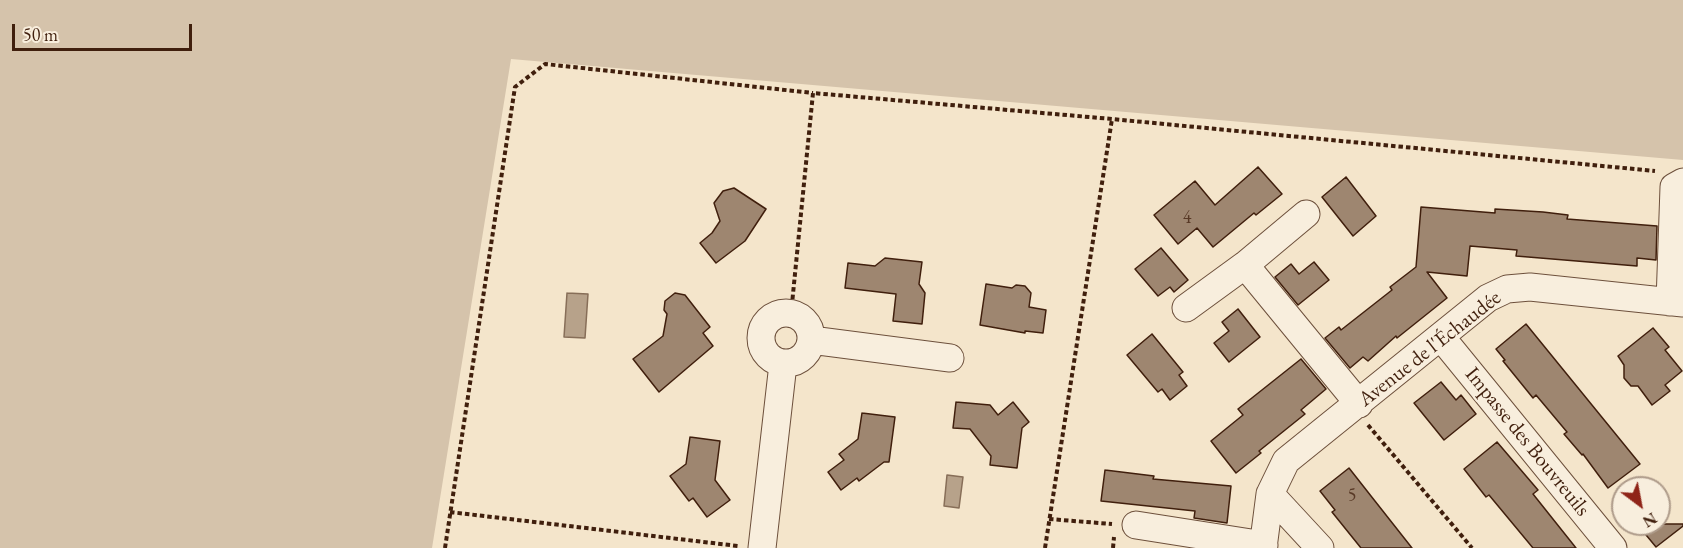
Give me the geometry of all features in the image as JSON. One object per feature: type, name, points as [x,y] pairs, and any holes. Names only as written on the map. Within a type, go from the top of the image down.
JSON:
[{"type":"street","points":[[1676,303],[1674,188],[1683,182]]},
{"type":"street","points":[[1186,308],[1245,265],[1306,214]]},
{"type":"street","points":[[1245,265],[1357,406]]},
{"type":"street","name":"Avenue de l'Échaudée","points":[[1263,546],[1270,494],[1286,461],[1488,298],[1507,289],[1530,287],[1676,303]]},
{"type":"street","points":[[791,314],[805,321],[812,334],[811,340],[810,350],[799,361],[783,364],[771,359],[763,348],[761,335],[767,322],[778,315],[791,314]]},
{"type":"street","name":"Impasse des Bouvreuils","points":[[1441,337],[1614,548]]},
{"type":"street","points":[[811,340],[950,358]]},
{"type":"street","points":[[752,547],[783,364]]},
{"type":"street","points":[[1270,494],[1320,548]]},
{"type":"street","points":[[1136,525],[1263,546]]},
{"type":"path","points":[[445,548],[515,87],[545,64],[813,93],[1658,171]]},
{"type":"path","points":[[791,314],[813,93]]},
{"type":"path","points":[[1045,548],[1112,119]]},
{"type":"path","points":[[1357,406],[1472,548]]},
{"type":"path","points":[[450,512],[752,547]]},
{"type":"path","points":[[1050,519],[1136,525]]},
{"type":"shaded area","points":[[0,0],[1683,0],[1683,160],[511,59],[432,548],[0,548]]},
{"type":"shaded area","points":[[567,293],[588,294],[585,338],[564,337]]},
{"type":"shaded area","points":[[947,475],[963,477],[959,508],[944,506]]},
{"type":"building","points":[[1258,167],[1282,194],[1256,215],[1254,213],[1213,247],[1197,228],[1178,244],[1154,215],[1195,181],[1215,205]]},
{"type":"building","points":[[1346,177],[1376,216],[1353,236],[1322,197]]},
{"type":"building","points":[[734,188],[766,209],[745,241],[716,263],[700,243],[712,233],[720,221],[714,203],[723,191]]},
{"type":"building","points":[[1421,207],[1495,213],[1495,209],[1543,212],[1568,215],[1567,219],[1657,226],[1656,260],[1637,258],[1637,266],[1516,256],[1517,250],[1470,246],[1467,276],[1427,272],[1447,298],[1397,338],[1396,336],[1368,361],[1363,357],[1350,368],[1325,338],[1339,327],[1341,330],[1392,290],[1390,287],[1416,267]]},
{"type":"building","points":[[1161,248],[1188,280],[1174,292],[1170,287],[1158,296],[1135,269]]},
{"type":"building","points":[[885,258],[922,262],[919,284],[925,293],[922,324],[893,321],[896,294],[845,288],[848,263],[875,266]]},
{"type":"building","points":[[1314,262],[1329,280],[1298,305],[1275,277],[1291,264],[1299,274]]},
{"type":"building","points":[[986,284],[1012,288],[1016,285],[1025,286],[1031,293],[1029,307],[1046,310],[1043,333],[1025,331],[1025,333],[980,325]]},
{"type":"building","points":[[675,293],[685,295],[710,327],[703,333],[713,346],[659,392],[633,359],[663,336],[667,314],[664,310],[665,301]]},
{"type":"building","points":[[1238,309],[1260,337],[1229,362],[1214,343],[1229,331],[1222,322]]},
{"type":"building","points":[[1526,324],[1640,464],[1624,476],[1611,476],[1611,486],[1608,488],[1583,454],[1564,434],[1567,432],[1536,395],[1533,398],[1496,349]]},
{"type":"building","points":[[1653,328],[1669,347],[1665,350],[1682,371],[1665,385],[1670,391],[1652,405],[1638,386],[1631,386],[1624,378],[1624,365],[1618,356]]},
{"type":"building","points":[[1152,334],[1183,372],[1179,375],[1187,386],[1170,400],[1162,389],[1158,392],[1127,355]]},
{"type":"building","points":[[1301,359],[1326,389],[1301,410],[1305,414],[1236,473],[1211,441],[1243,415],[1238,409]]},
{"type":"building","points":[[1441,382],[1456,400],[1461,395],[1476,414],[1444,440],[1414,403]]},
{"type":"building","points":[[956,402],[990,405],[998,415],[1013,402],[1029,422],[1022,428],[1017,468],[990,465],[991,456],[970,429],[953,428]]},
{"type":"building","points":[[862,413],[895,417],[889,462],[884,462],[859,481],[857,478],[841,490],[828,472],[844,460],[839,454],[858,439]]},
{"type":"building","points":[[690,437],[720,441],[715,480],[730,500],[707,517],[693,498],[689,501],[670,476],[686,464]]},
{"type":"building","points":[[1497,442],[1538,490],[1533,494],[1576,548],[1533,548],[1489,495],[1486,497],[1464,469]]},
{"type":"building","points":[[1349,468],[1412,548],[1361,548],[1332,512],[1335,510],[1320,491]]},
{"type":"building","points":[[1105,470],[1154,476],[1153,479],[1231,486],[1227,523],[1194,518],[1195,511],[1101,501]]},
{"type":"building","points":[[1671,524],[1683,524],[1671,535]]},
{"type":"building","points":[[1647,536],[1670,536],[1656,547]]}]
